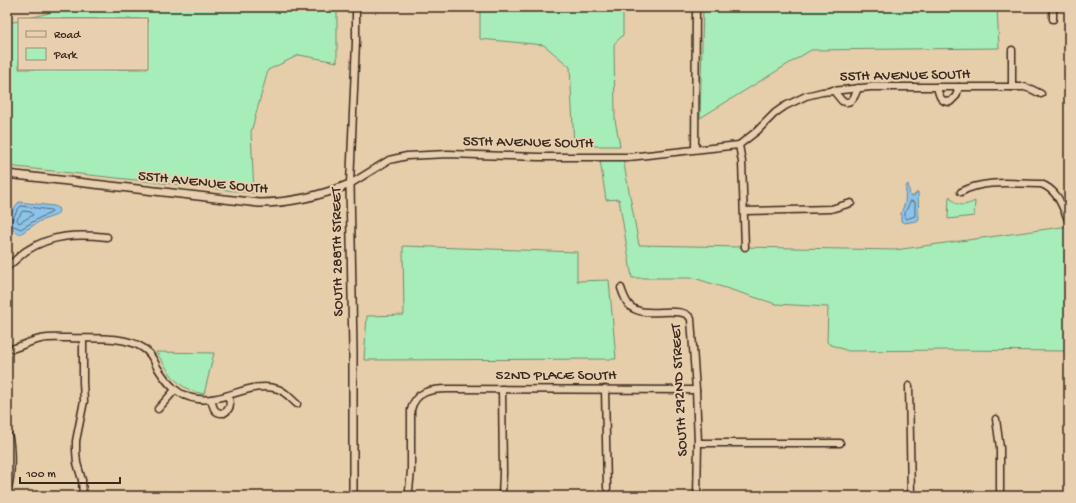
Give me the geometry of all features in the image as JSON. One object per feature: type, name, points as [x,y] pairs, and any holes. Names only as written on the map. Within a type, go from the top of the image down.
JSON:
[{"type":"street","name":"SOUTH 288TH STREET","points":[[353,496],[353,351],[350,184],[356,7]]},
{"type":"street","points":[[695,149],[696,7]]},
{"type":"street","points":[[1053,7],[1053,19]]},
{"type":"street","points":[[1012,50],[1012,87]]},
{"type":"street","points":[[937,87],[941,99],[945,102],[950,102],[956,96],[959,87]]},
{"type":"street","name":"55TH AVENUE SOUTH","points":[[7,174],[259,203],[284,202],[313,197],[350,184],[389,160],[407,156],[448,154],[538,157],[629,157],[739,145],[785,106],[806,96],[833,90],[858,88],[1012,87],[1031,89],[1040,94]]},
{"type":"street","points":[[833,90],[842,101],[849,102],[852,100],[858,88]]},
{"type":"street","points":[[739,145],[742,162],[745,247]]},
{"type":"street","points":[[961,192],[970,187],[986,184],[1041,184],[1048,186],[1054,191],[1059,198],[1069,222]]},
{"type":"street","points":[[744,211],[831,209],[851,203]]},
{"type":"street","points":[[7,267],[25,252],[52,238],[74,234],[107,236]]},
{"type":"street","name":"SOUTH 292ND STREET","points":[[621,288],[628,303],[636,310],[644,312],[681,313],[689,316],[692,329],[696,390],[698,443],[697,496]]},
{"type":"street","points":[[7,350],[43,338],[118,340],[132,343],[143,348],[150,354],[163,377],[175,390],[184,396],[197,400],[211,400],[247,390],[270,388],[278,389],[287,394],[297,404]]},
{"type":"street","points":[[82,496],[82,480],[77,463],[76,441],[84,401],[83,339]]},
{"type":"street","points":[[909,386],[911,496]]},
{"type":"street","name":"52ND PLACE SOUTH","points":[[409,490],[411,471],[411,414],[414,402],[418,396],[427,391],[440,389],[696,390]]},
{"type":"street","points":[[502,389],[502,496]]},
{"type":"street","points":[[605,389],[607,488]]},
{"type":"street","points":[[158,409],[175,390]]},
{"type":"street","points":[[211,400],[214,410],[224,413],[229,409],[230,405],[228,396]]},
{"type":"street","points":[[996,418],[1000,454],[1000,496]]},
{"type":"street","points":[[7,433],[10,440],[10,481],[7,489]]},
{"type":"street","points":[[698,443],[840,443]]},
{"type":"green space","points":[[49,7],[337,7],[337,62],[299,55],[268,70],[251,132],[254,193],[7,166],[7,23],[18,21],[18,70],[148,70],[148,18],[29,18],[49,13]]},
{"type":"green space","points":[[480,7],[623,7],[623,35],[614,44],[615,120],[620,146],[574,146],[570,67],[544,45],[480,39]]},
{"type":"green space","points":[[703,7],[997,7],[999,48],[811,50],[700,118]]},
{"type":"green space","points":[[623,159],[639,245],[895,250],[1069,226],[1069,351],[848,351],[827,342],[828,307],[776,304],[694,278],[632,278],[619,199],[606,200],[600,160]]},
{"type":"green space","points":[[950,196],[955,203],[961,205],[975,201],[974,216],[948,219]]},
{"type":"green space","points":[[403,246],[577,252],[577,281],[609,280],[616,359],[364,360],[367,316],[404,315]]},
{"type":"green space","points":[[156,352],[214,353],[204,394],[195,392],[180,384],[170,374]]},
{"type":"water","points":[[908,184],[910,196],[914,196],[918,192],[919,219],[917,221],[904,223],[901,221],[901,213],[905,203],[906,186]]},
{"type":"water","points":[[19,202],[54,206],[58,208],[59,211],[57,215],[40,221],[20,234],[14,230],[7,233],[10,216],[13,209]]}]
